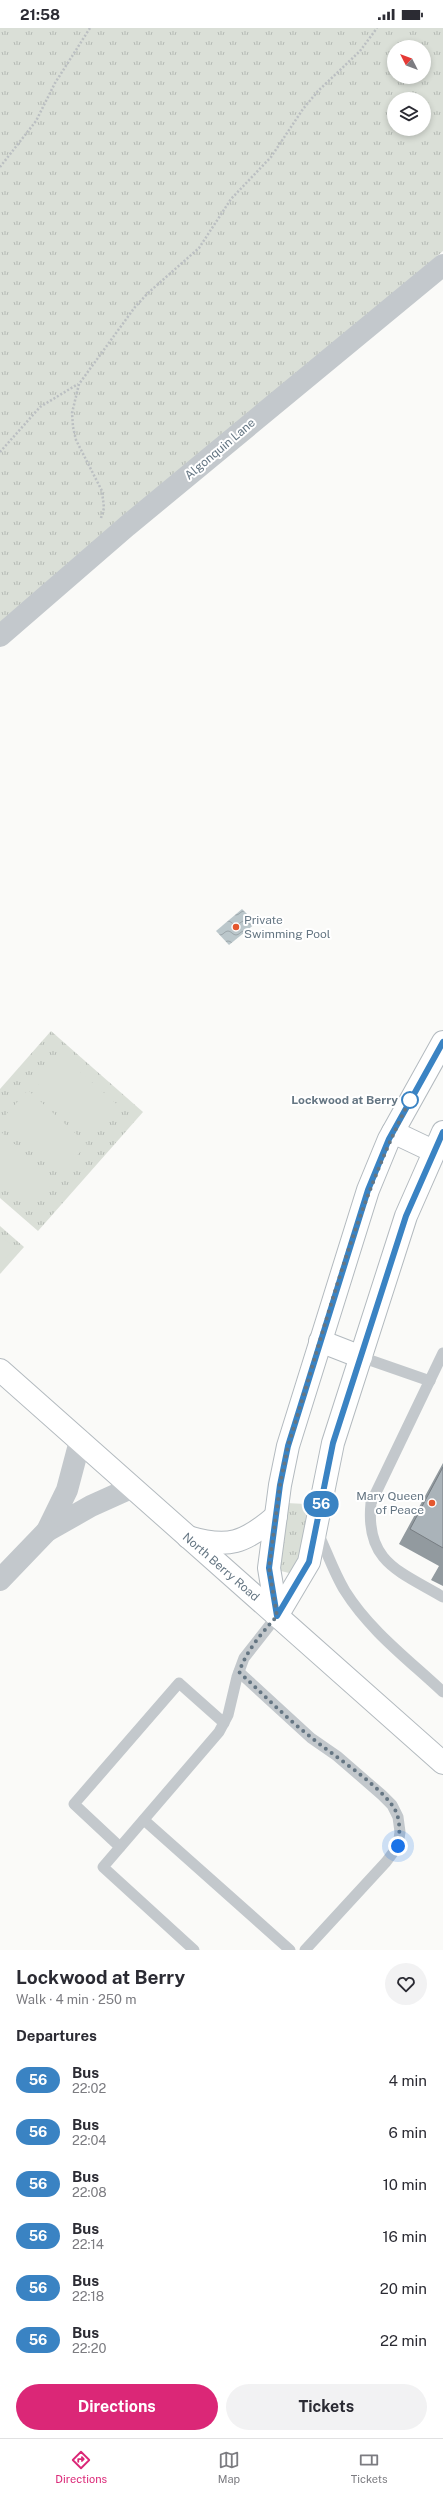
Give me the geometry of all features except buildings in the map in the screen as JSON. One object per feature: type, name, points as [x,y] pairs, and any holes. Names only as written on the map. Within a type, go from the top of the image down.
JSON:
[{"type":"main road","points":[[277,1616],[269,1568],[288,1446],[368,1190],[393,1132],[443,1042]]},
{"type":"main road","points":[[393,1132],[438,1154]]},
{"type":"main road","points":[[277,1616],[309,1562],[317,1530],[324,1481],[333,1443],[406,1216],[438,1154],[443,1132]]},
{"type":"main road","points":[[320,1341],[361,1357]]},
{"type":"main road","name":"North Berry Road","points":[[0,1370],[131,1488],[443,1763]]},
{"type":"main road","points":[[187,1537],[212,1543],[233,1543],[255,1534],[276,1516]]},
{"type":"street","name":"Algonquin Lane","points":[[0,636],[133,521],[443,265]]},
{"type":"street","points":[[47,1531],[67,1490],[80,1441]]},
{"type":"street","points":[[0,1580],[47,1531],[91,1506],[131,1488]]},
{"type":"lane","points":[[443,1353],[370,1503],[369,1516],[377,1550],[382,1558],[392,1567],[443,1596]]},
{"type":"lane","points":[[361,1357],[430,1381]]},
{"type":"lane","points":[[317,1530],[345,1590],[359,1611],[375,1629],[443,1692]]},
{"type":"lane","points":[[194,1950],[103,1867],[219,1732],[228,1715],[244,1658],[255,1641],[277,1616]]},
{"type":"lane","points":[[239,1672],[311,1738],[337,1756],[382,1795],[392,1805],[398,1817],[400,1832],[398,1846],[386,1862],[304,1950]]},
{"type":"lane","points":[[120,1846],[74,1804],[179,1683],[224,1723]]},
{"type":"lane","points":[[144,1820],[290,1950]]},
{"type":"path","points":[[0,167],[36,121],[54,83],[90,28]]},
{"type":"path","points":[[100,522],[104,508],[102,491],[76,440],[73,427],[72,414],[79,384],[135,307],[148,293],[200,248],[231,199],[271,157],[303,108],[318,91],[360,51],[377,28]]},
{"type":"path","points":[[0,452],[40,407],[79,384]]},
{"type":"green space","points":[[0,28],[443,28],[443,251],[0,624]]},
{"type":"green space","points":[[51,1031],[143,1112],[38,1231],[0,1198],[0,1089]]},
{"type":"green space","points":[[60,1054],[120,1107],[95,1135],[35,1082]]},
{"type":"green space","points":[[28,1090],[87,1144],[63,1172],[3,1118]]},
{"type":"green space","points":[[0,1131],[55,1180],[31,1208],[0,1181]]},
{"type":"green space","points":[[0,1226],[24,1247],[0,1274]]},
{"type":"green space","points":[[0,1235],[15,1248],[1,1263],[0,1262]]},
{"type":"green space","points":[[286,1503],[306,1504],[306,1522],[302,1549],[295,1566],[289,1573],[281,1571],[279,1564]]},
{"type":"water","name":"Private Swimming Pool","points":[[242,909],[256,923],[229,945],[216,931]]},
{"type":"bus line","name":"56","points":[[443,1042],[437,1050],[389,1139],[368,1190],[288,1446],[280,1485],[269,1568],[277,1616],[309,1562],[317,1530],[324,1481],[333,1443],[406,1216],[433,1151],[443,1132]]},
{"type":"place","name":"Private Swimming Pool","points":[[236,927]]},
{"type":"place","name":"Lockwood at Berry","points":[[410,1100]]},
{"type":"place","name":"Mary Queen of Peace","points":[[432,1503]]},
{"type":"route","points":[[398,1846],[400,1832],[398,1817],[392,1805],[337,1756],[311,1738],[239,1672],[244,1658],[255,1641],[277,1616],[269,1568],[280,1485],[288,1446],[368,1190],[389,1139],[410,1100]]}]
